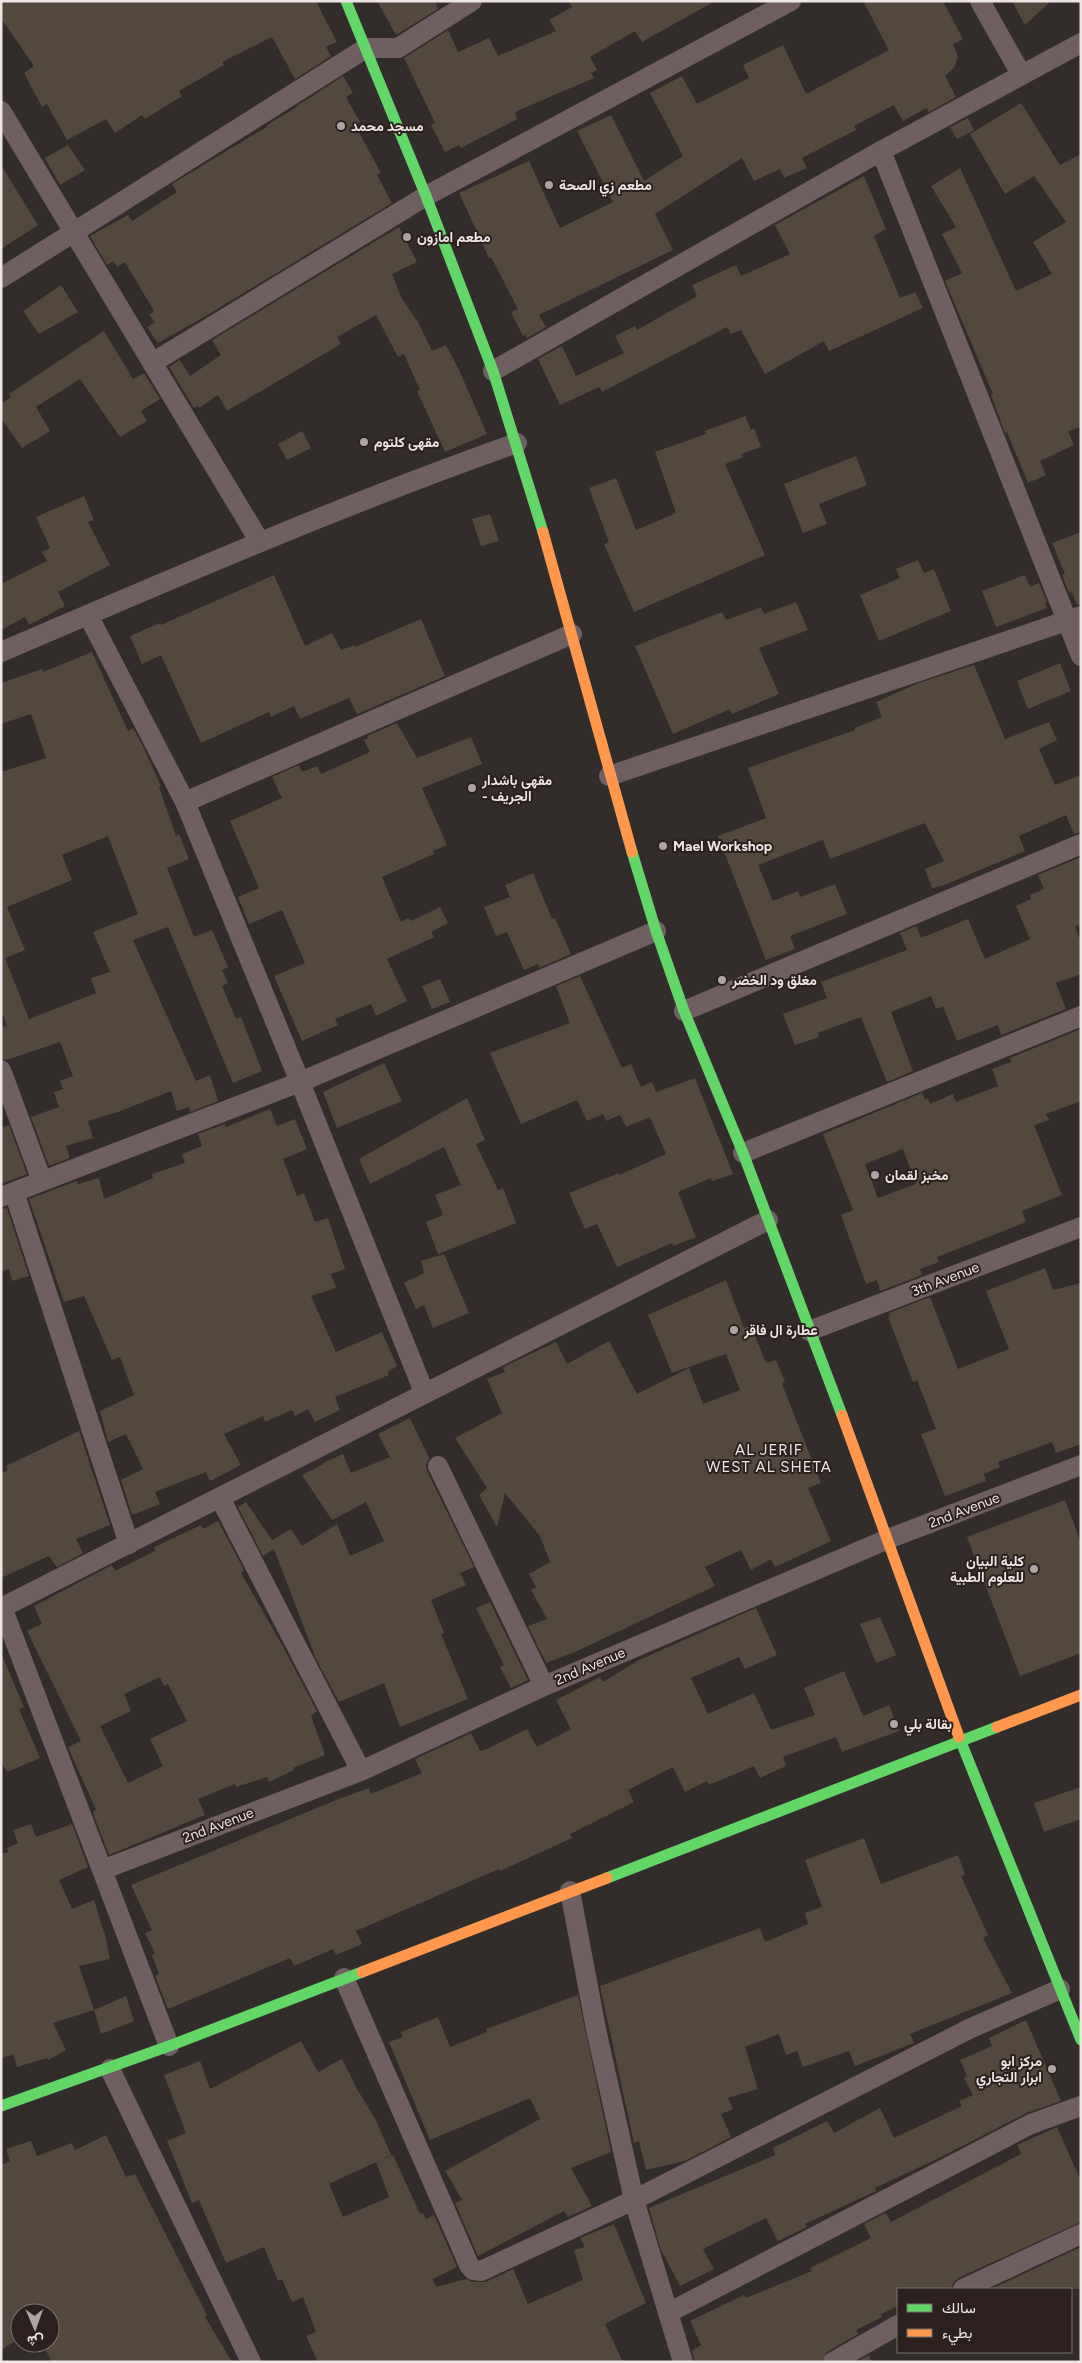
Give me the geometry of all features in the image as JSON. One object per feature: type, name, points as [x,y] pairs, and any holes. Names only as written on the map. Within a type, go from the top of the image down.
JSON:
[{"type":"street","points":[[346,1],[426,196],[493,371],[517,443],[572,634],[609,776],[656,931],[684,1011],[743,1153],[888,1539],[960,1740],[1081,2040]]},
{"type":"street","points":[[1,278],[366,48],[398,48],[472,1]]},
{"type":"street","points":[[152,363],[426,196],[791,1]]},
{"type":"street","points":[[980,1],[1022,74]]},
{"type":"street","points":[[493,371],[881,151],[1081,43]]},
{"type":"street","points":[[1,111],[260,542]]},
{"type":"street","points":[[881,151],[1074,618],[1081,656]]},
{"type":"street","points":[[1,652],[260,542],[517,443]]},
{"type":"street","points":[[88,615],[185,802],[424,1392]]},
{"type":"street","points":[[609,776],[1074,618]]},
{"type":"street","points":[[185,802],[572,634]]},
{"type":"street","points":[[684,1011],[1081,844]]},
{"type":"street","points":[[129,1544],[7,1194],[300,1082],[656,931]]},
{"type":"street","points":[[743,1153],[1081,1016]]},
{"type":"street","points":[[1,1070],[5,1095],[42,1181]]},
{"type":"street","points":[[170,2046],[2,1607],[220,1498],[424,1392],[768,1220]]},
{"type":"street","name":"3th Avenue","points":[[809,1331],[1081,1227]]},
{"type":"street","name":"2nd Avenue","points":[[102,1870],[361,1771],[544,1686],[888,1539],[1081,1465]]},
{"type":"street","points":[[438,1466],[544,1686]]},
{"type":"street","points":[[220,1498],[361,1771]]},
{"type":"street","points":[[1,2106],[110,2069],[1081,1695]]},
{"type":"street","points":[[570,1891],[596,2029],[634,2200],[684,2362]]},
{"type":"street","points":[[344,1978],[468,2265],[473,2270],[481,2271],[634,2200],[969,2029],[1060,1989]]},
{"type":"street","points":[[110,2069],[251,2362]]},
{"type":"street","points":[[670,2312],[1031,2124],[1081,2106]]},
{"type":"street","points":[[965,2288],[1081,2234]]},
{"type":"street","points":[[833,2362],[897,2326]]},
{"type":"building","points":[[1,1],[316,1],[337,42],[326,47],[331,56],[295,79],[272,37],[222,62],[224,65],[179,91],[182,96],[145,119],[142,115],[115,133],[106,119],[67,140],[47,104],[42,107],[24,73],[34,66],[1,18]]},
{"type":"building","points":[[377,1],[435,1],[438,9],[396,35]]},
{"type":"building","points":[[569,1],[715,1],[642,42],[635,31],[590,57],[597,70],[591,73],[594,78],[517,111],[515,114],[517,119],[461,148],[459,145],[445,152],[431,125],[435,123],[404,58],[448,30],[458,52],[489,38],[498,56],[556,31],[549,20],[572,7]]},
{"type":"building","points":[[863,1],[943,1],[963,39],[953,44],[958,56],[954,68],[945,76],[956,97],[929,112],[926,108],[903,121],[894,105],[854,126],[856,130],[802,158],[807,168],[784,178],[780,169],[754,181],[742,158],[655,214],[673,250],[539,315],[546,327],[527,338],[526,335],[523,336],[511,312],[518,309],[491,257],[489,258],[459,193],[529,161],[560,228],[613,202],[577,131],[611,115],[644,181],[683,156],[650,93],[682,76],[697,104],[749,78],[743,65],[783,45],[806,94],[889,50]]},
{"type":"building","points":[[1012,1],[1051,1],[1025,25]]},
{"type":"building","points":[[343,76],[353,93],[346,97],[360,122],[355,125],[381,173],[377,175],[392,203],[158,343],[147,327],[155,322],[149,315],[154,311],[125,262],[117,267],[114,261],[107,265],[90,236],[128,215],[132,221],[177,192],[172,184],[268,126]]},
{"type":"building","points":[[1021,103],[1060,165],[1081,154],[1081,427],[1068,431],[1074,445],[1040,461],[1046,475],[1028,483],[1007,432],[1005,433],[991,395],[993,394],[945,281],[962,273],[942,234],[956,227],[931,186],[960,168],[1016,291],[1052,274],[1033,242],[1066,222],[1034,176],[1005,194],[970,134]]},
{"type":"building","points":[[968,118],[974,130],[957,139],[950,127]]},
{"type":"building","points":[[68,145],[85,170],[60,185],[45,158]]},
{"type":"building","points":[[1,165],[38,225],[1,249]]},
{"type":"building","points":[[864,176],[886,229],[874,236],[900,298],[915,292],[923,308],[829,351],[824,341],[765,374],[741,330],[731,334],[727,327],[602,392],[599,387],[560,405],[538,359],[562,346],[576,376],[624,353],[615,336],[635,326],[637,330],[697,296],[692,285],[736,265],[741,276],[790,254],[775,225]]},
{"type":"building","points":[[399,227],[417,262],[392,274],[402,299],[418,322],[432,351],[446,345],[487,434],[445,452],[417,391],[420,390],[404,354],[398,357],[376,315],[337,337],[341,344],[227,411],[218,395],[199,408],[198,406],[194,408],[169,367],[180,360],[190,376],[221,355],[212,340]]},
{"type":"building","points":[[61,285],[78,312],[39,334],[23,311]]},
{"type":"building","points":[[104,331],[133,379],[144,373],[160,399],[141,411],[147,421],[120,437],[80,379],[36,407],[50,431],[22,448],[1,418],[1,404],[11,397],[9,394]]},
{"type":"building","points":[[745,416],[751,430],[754,428],[761,447],[741,454],[743,457],[725,464],[765,555],[634,612],[604,544],[609,542],[589,488],[616,478],[636,530],[676,513],[655,452],[706,434],[705,431]]},
{"type":"building","points":[[302,431],[311,448],[287,460],[278,444]]},
{"type":"building","points":[[856,456],[867,485],[819,504],[827,524],[803,533],[784,484]]},
{"type":"building","points":[[84,496],[94,520],[88,522],[110,565],[58,592],[65,606],[29,625],[25,617],[1,630],[1,584],[47,561],[42,552],[50,548],[36,517]]},
{"type":"building","points":[[490,514],[499,541],[481,546],[472,519]]},
{"type":"building","points":[[1081,532],[1081,604],[1077,605],[1072,592],[1069,593],[1062,575],[1065,574],[1052,543]]},
{"type":"building","points":[[918,560],[924,573],[934,569],[951,611],[879,641],[860,595],[900,578],[896,569]]},
{"type":"building","points":[[274,575],[305,646],[332,633],[341,650],[355,645],[355,647],[421,619],[445,676],[357,714],[349,698],[300,719],[294,706],[271,717],[269,712],[201,743],[161,655],[142,664],[130,636],[160,623],[161,625]]},
{"type":"building","points":[[1025,575],[1030,587],[1039,583],[1047,602],[1045,603],[1047,608],[996,627],[982,591]]},
{"type":"building","points":[[796,602],[808,630],[759,648],[779,694],[732,714],[730,709],[673,734],[635,646],[722,612],[726,620],[761,607],[764,614]]},
{"type":"building","points":[[92,652],[128,731],[133,728],[161,786],[159,787],[176,836],[179,834],[189,859],[167,868],[194,937],[212,930],[228,967],[222,970],[228,983],[222,986],[236,1019],[241,1017],[262,1071],[233,1083],[168,927],[133,940],[196,1081],[210,1075],[218,1101],[190,1112],[189,1107],[177,1111],[171,1091],[118,1112],[88,1121],[93,1138],[66,1146],[70,1158],[49,1166],[31,1117],[59,1107],[54,1092],[63,1089],[60,1081],[73,1076],[60,1042],[6,1060],[1,1058],[1,1027],[7,1026],[1,1010],[1,772],[46,758],[31,714],[1,724],[1,683],[42,669],[43,672]],"holes":[[[108,836],[138,914],[93,932],[110,972],[91,978],[96,993],[29,1019],[5,958],[25,950],[7,907],[72,880],[62,855]]]},
{"type":"building","points":[[1060,663],[1071,691],[1028,709],[1017,681]]},
{"type":"building","points":[[974,665],[1005,739],[1049,722],[1057,740],[1039,749],[1055,785],[1081,775],[1081,832],[1074,834],[1066,815],[1019,836],[1025,851],[942,886],[932,888],[925,869],[944,861],[925,823],[830,859],[823,840],[758,865],[773,901],[798,891],[800,897],[835,884],[847,914],[790,936],[795,949],[766,960],[718,836],[766,818],[748,768],[855,730],[855,728],[882,717],[876,702],[916,684]]},
{"type":"building","points":[[397,723],[417,758],[471,737],[482,764],[422,788],[447,845],[433,851],[434,854],[382,877],[401,922],[409,918],[411,921],[440,907],[448,923],[431,932],[434,937],[387,959],[407,1001],[376,1016],[371,1004],[335,1019],[338,1025],[302,1041],[274,976],[305,963],[282,910],[249,924],[238,897],[259,888],[230,821],[282,798],[272,777],[299,765],[302,772],[317,766],[321,774],[370,752],[364,740],[368,738],[367,736]]},
{"type":"building","points":[[1081,857],[1081,924],[1075,927],[1081,942],[1081,974],[1056,983],[1066,1009],[1001,1035],[998,1025],[957,1041],[943,1006],[936,1009],[931,996],[891,1012],[913,1071],[887,1082],[861,1017],[818,1033],[819,1037],[795,1045],[783,1014],[827,998],[821,982],[907,950],[900,933],[916,926],[921,938],[968,919],[985,959],[1030,939],[1016,906],[1031,899],[1030,895],[1044,889],[1038,875]]},
{"type":"building","points":[[533,873],[552,919],[555,918],[571,954],[539,968],[538,964],[524,970],[507,932],[496,936],[484,907],[510,897],[505,885]]},
{"type":"building","points":[[580,976],[622,1068],[631,1064],[641,1087],[652,1082],[656,1092],[695,1078],[733,1174],[712,1181],[711,1178],[678,1192],[696,1237],[673,1246],[672,1243],[617,1267],[597,1224],[585,1229],[569,1193],[619,1173],[619,1175],[666,1154],[650,1117],[626,1127],[620,1115],[606,1121],[603,1114],[587,1121],[577,1100],[521,1124],[490,1053],[570,1023],[556,986]]},
{"type":"building","points":[[440,979],[450,1002],[432,1009],[422,986]]},
{"type":"building","points":[[1081,1029],[1081,1101],[1046,1114],[1049,1120],[1034,1125],[1062,1195],[1022,1211],[1026,1222],[937,1257],[939,1262],[920,1269],[922,1275],[880,1291],[877,1280],[866,1284],[841,1215],[853,1210],[823,1134],[922,1093],[925,1099],[928,1098],[930,1104],[953,1094],[956,1102],[998,1086],[992,1069],[1011,1062],[1010,1058]],"holes":[[[903,1149],[916,1184],[878,1198],[865,1164]]]},
{"type":"building","points":[[384,1063],[402,1101],[337,1128],[323,1092]]},
{"type":"building","points":[[467,1098],[485,1140],[476,1144],[498,1190],[503,1188],[516,1223],[438,1254],[426,1222],[443,1215],[435,1195],[461,1185],[444,1147],[370,1184],[359,1159]]},
{"type":"building","points":[[270,1109],[277,1126],[295,1119],[307,1149],[283,1159],[297,1196],[304,1193],[315,1222],[328,1218],[345,1269],[331,1274],[336,1288],[311,1296],[336,1352],[382,1332],[397,1366],[388,1372],[389,1375],[335,1397],[340,1410],[315,1422],[308,1409],[295,1416],[292,1410],[265,1422],[263,1416],[224,1434],[241,1465],[210,1481],[206,1472],[155,1492],[160,1504],[132,1515],[121,1480],[143,1469],[126,1434],[108,1442],[100,1411],[134,1395],[120,1357],[112,1360],[84,1296],[64,1302],[29,1199],[77,1181],[78,1184],[99,1178],[104,1199],[153,1178],[152,1174],[185,1163],[182,1154],[202,1146],[198,1134],[225,1124],[226,1127]]},
{"type":"building","points":[[9,1125],[27,1174],[1,1184],[1,1128]]},
{"type":"building","points":[[7,1208],[29,1276],[12,1281],[9,1269],[1,1272],[1,1209]]},
{"type":"building","points":[[444,1254],[469,1313],[433,1328],[424,1305],[416,1309],[404,1283],[424,1273],[421,1261]]},
{"type":"building","points":[[1045,1268],[1053,1290],[1081,1283],[1081,1444],[1056,1453],[1052,1442],[998,1462],[1000,1467],[984,1474],[986,1481],[945,1496],[921,1434],[936,1429],[917,1380],[913,1382],[888,1317],[890,1316],[889,1313],[930,1297],[958,1369],[1009,1349],[986,1291]]},
{"type":"building","points":[[726,1280],[744,1328],[751,1326],[766,1363],[776,1360],[785,1382],[782,1384],[821,1483],[808,1488],[831,1541],[775,1567],[771,1559],[751,1570],[741,1550],[705,1567],[715,1586],[575,1652],[546,1663],[528,1626],[547,1619],[531,1590],[536,1587],[529,1574],[550,1562],[540,1536],[505,1493],[497,1527],[479,1495],[487,1488],[455,1438],[502,1413],[487,1379],[505,1372],[503,1367],[556,1342],[567,1364],[609,1341],[637,1394],[689,1368],[703,1404],[740,1390],[726,1354],[672,1373],[648,1315]]},
{"type":"building","points":[[410,1418],[429,1458],[426,1465],[427,1471],[474,1567],[460,1573],[466,1585],[431,1600],[444,1633],[441,1634],[468,1699],[400,1727],[384,1683],[339,1702],[316,1659],[274,1549],[263,1556],[238,1507],[246,1502],[272,1540],[291,1529],[302,1546],[337,1524],[350,1556],[384,1541],[366,1502],[332,1520],[302,1475],[343,1454],[351,1473],[390,1457],[378,1434]]},
{"type":"building","points":[[79,1431],[110,1525],[76,1539],[83,1553],[57,1567],[49,1556],[1,1578],[1,1473],[8,1470],[6,1466]]},
{"type":"building","points":[[1065,1500],[1081,1543],[1081,1653],[1020,1676],[967,1537]]},
{"type":"building","points":[[218,1521],[244,1570],[241,1573],[317,1711],[311,1716],[325,1755],[293,1768],[294,1770],[269,1782],[267,1777],[236,1787],[235,1784],[198,1799],[205,1815],[109,1855],[94,1816],[93,1811],[96,1810],[68,1747],[81,1741],[27,1631],[42,1624],[34,1606],[112,1565],[115,1571],[155,1551],[154,1547],[201,1525],[203,1529]],"holes":[[[160,1677],[164,1686],[168,1684],[187,1721],[150,1739],[163,1766],[128,1783],[100,1726],[131,1711],[124,1694]]]},
{"type":"building","points":[[490,1602],[528,1680],[511,1688],[500,1667],[504,1665],[476,1608]]},
{"type":"building","points":[[756,1608],[777,1655],[745,1669],[739,1657],[691,1678],[708,1714],[754,1693],[771,1730],[815,1715],[804,1688],[844,1671],[863,1716],[889,1705],[899,1731],[842,1752],[836,1737],[783,1757],[786,1766],[760,1778],[754,1766],[709,1785],[707,1781],[685,1792],[673,1767],[628,1790],[634,1802],[570,1834],[572,1838],[500,1871],[499,1869],[356,1931],[362,1944],[336,1955],[333,1949],[294,1966],[290,1958],[168,2009],[155,1976],[159,1974],[152,1955],[155,1953],[145,1933],[152,1930],[131,1885],[336,1800],[369,1788],[371,1794],[422,1773],[415,1759],[471,1733],[480,1751],[527,1729],[537,1747],[571,1729],[556,1700],[600,1677],[603,1682],[639,1660]]},
{"type":"building","points":[[880,1617],[896,1655],[876,1663],[860,1624]]},
{"type":"building","points":[[1,1653],[24,1707],[19,1709],[40,1758],[7,1772],[1,1761]]},
{"type":"building","points":[[1081,1787],[1081,1819],[1044,1832],[1034,1803]]},
{"type":"building","points":[[31,1824],[36,1837],[72,1824],[88,1867],[59,1880],[72,1909],[94,1900],[110,1959],[79,1966],[94,2010],[53,2023],[66,2050],[48,2060],[47,2058],[17,2067],[13,2054],[1,2059],[1,1854],[9,1852],[7,1848],[18,1843],[13,1830]]},
{"type":"building","points":[[864,1838],[881,1884],[958,1855],[965,1875],[961,1876],[988,1935],[983,1938],[1012,1993],[910,2034],[914,2043],[855,2066],[849,2051],[803,2067],[797,2051],[786,2055],[779,2034],[745,2047],[758,2089],[728,2098],[733,2109],[721,2114],[731,2137],[685,2161],[646,2170],[639,2141],[634,2143],[600,1986],[760,1928],[765,1942],[808,1924],[805,1913],[822,1907],[805,1860]]},
{"type":"building","points":[[578,1995],[611,2152],[571,2168],[592,2206],[568,2217],[564,2211],[478,2256],[455,2203],[462,2200],[445,2171],[540,2119],[530,2098],[430,2140],[389,2042],[403,2037],[401,2032],[438,2017],[450,2047],[487,2032],[486,2029]]},
{"type":"building","points":[[126,1996],[134,2021],[101,2034],[94,2010]]},
{"type":"building","points":[[1026,2020],[1061,2101],[1026,2113],[941,2157],[875,2188],[876,2191],[805,2224],[807,2227],[778,2241],[766,2218],[703,2249],[714,2269],[680,2286],[661,2250],[649,2208],[775,2155],[773,2148],[827,2121],[834,2133],[880,2108],[894,2138],[962,2106],[959,2101],[973,2095],[964,2078],[967,2076],[960,2060],[992,2046],[989,2038]]},
{"type":"building","points":[[301,2041],[318,2072],[342,2059],[357,2089],[376,2120],[391,2155],[376,2162],[393,2155],[420,2214],[423,2213],[426,2219],[434,2215],[457,2267],[433,2279],[436,2287],[466,2279],[472,2282],[486,2282],[513,2269],[528,2304],[583,2280],[574,2250],[585,2247],[580,2238],[614,2224],[646,2303],[605,2324],[623,2362],[318,2362],[306,2336],[316,2332],[303,2297],[292,2302],[282,2279],[278,2281],[264,2247],[226,2263],[199,2200],[192,2203],[167,2141],[186,2133],[164,2075],[200,2061],[210,2089]],"holes":[[[376,2162],[389,2197],[343,2217],[329,2184]]]},
{"type":"building","points":[[1057,2127],[1081,2181],[1081,2222],[958,2278],[951,2288],[897,2288],[897,2306],[881,2314],[882,2317],[856,2330],[858,2334],[827,2352],[821,2362],[695,2362],[692,2351],[701,2345],[690,2321],[744,2295],[746,2298],[812,2271],[810,2268],[871,2238],[864,2224],[886,2213],[891,2222],[1021,2154],[1017,2145]]},
{"type":"building","points":[[106,2135],[126,2177],[135,2174],[207,2315],[205,2317],[232,2362],[52,2362],[47,2353],[60,2353],[60,2303],[10,2303],[10,2344],[1,2350],[1,2165],[10,2161],[6,2149],[31,2141],[37,2156],[72,2143],[75,2150]]},
{"type":"building","points":[[1081,2247],[1081,2289],[993,2288]]},
{"type":"building","points":[[869,2355],[872,2362],[857,2362]]},
{"type":"traffic: fast","points":[[346,1],[426,196],[493,371],[543,532]]},
{"type":"traffic: fast","points":[[632,852],[656,931],[684,1011],[743,1153],[842,1415]]},
{"type":"traffic: fast","points":[[607,1878],[997,1727]]},
{"type":"traffic: fast","points":[[959,1737],[1081,2040]]},
{"type":"traffic: fast","points":[[1,2106],[169,2046],[362,1972]]},
{"type":"traffic: slow","points":[[543,532],[632,852]]},
{"type":"traffic: slow","points":[[842,1415],[959,1737]]},
{"type":"traffic: slow","points":[[997,1727],[1081,1695]]},
{"type":"traffic: slow","points":[[362,1972],[607,1878]]},
{"type":"place","name":"مسجد محمد","points":[[341,126]]},
{"type":"place","name":"مطعم زي الصحة","points":[[549,185]]},
{"type":"place","name":"مطعم امازون","points":[[407,237]]},
{"type":"place","name":"مقهى كلتوم","points":[[364,442]]},
{"type":"place","name":"مقهى باشدار - الجريف","points":[[472,788]]},
{"type":"place","name":"Mael Workshop","points":[[663,846]]},
{"type":"place","name":"مغلق ود الخضر","points":[[722,980]]},
{"type":"place","name":"مخبز لقمان","points":[[875,1175]]},
{"type":"place","name":"عطارة ال فاقر","points":[[734,1330]]},
{"type":"place","name":"كلية البيان للعلوم الطبية","points":[[1034,1569]]},
{"type":"place","name":"بقالة بلي","points":[[894,1724]]},
{"type":"place","name":"مركز ابو ابرار التجاري","points":[[1052,2069]]},
{"type":"district","name":"AL JERIF WEST AL SHETA","points":[[769,1458]]}]
